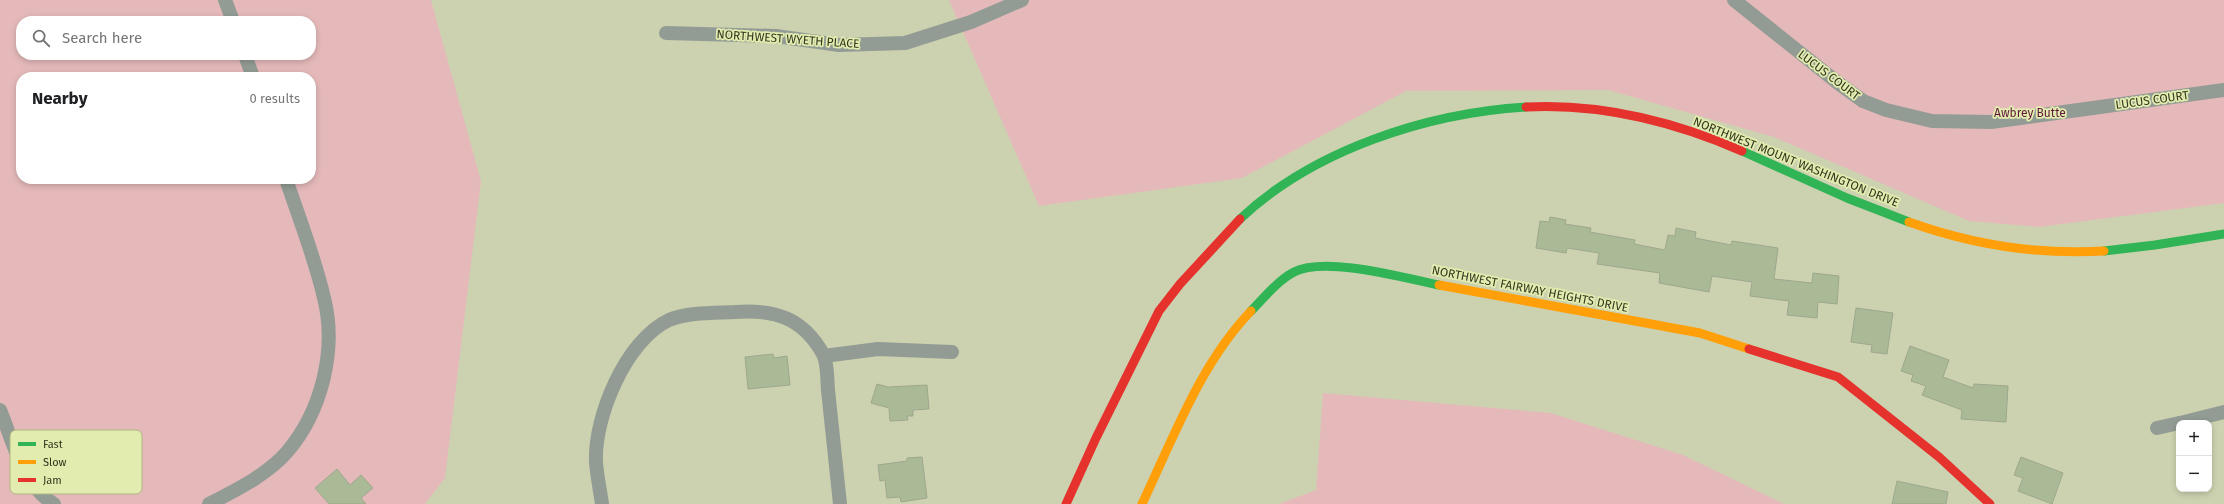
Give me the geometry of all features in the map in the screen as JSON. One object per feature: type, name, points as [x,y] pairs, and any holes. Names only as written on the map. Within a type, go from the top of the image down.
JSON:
[{"type":"main road","name":"NORTHWEST MOUNT WASHINGTON DRIVE","points":[[1066,504],[1082,465],[1160,311],[1190,272],[1223,237],[1255,206],[1290,182],[1344,151],[1402,128],[1463,113],[1526,106],[1588,108],[1648,118],[1698,134],[1849,198],[1938,232],[1984,244],[2036,252],[2081,252],[2146,248],[2224,234]]},
{"type":"main road","name":"NORTHWEST FAIRWAY HEIGHTS DRIVE","points":[[1142,504],[1211,364],[1255,305],[1278,284],[1298,271],[1319,265],[1353,269],[1700,333],[1838,377],[1939,457],[1990,504]]},
{"type":"street","points":[[226,0],[231,16]]},
{"type":"street","name":"NORTHWEST WYETH PLACE","points":[[666,33],[776,36],[839,45],[905,43],[971,22],[1022,0]]},
{"type":"street","name":"LUCUS COURT","points":[[1734,0],[1838,83],[1863,101],[1886,110],[1932,121],[1991,122],[2224,90]]},
{"type":"street","points":[[247,60],[251,72]]},
{"type":"street","points":[[209,504],[263,473],[287,452],[305,426],[326,370],[329,331],[325,298],[288,184]]},
{"type":"street","points":[[602,504],[596,461],[598,435],[605,408],[618,376],[637,347],[653,331],[669,320],[693,315],[755,311],[779,315],[799,325],[811,335],[824,356],[840,504]]},
{"type":"street","points":[[824,356],[878,349],[952,352]]},
{"type":"street","points":[[0,410],[10,435]]},
{"type":"street","points":[[2191,420],[2224,412]]},
{"type":"street","points":[[2158,428],[2176,424]]},
{"type":"street","points":[[41,494],[53,504]]},
{"type":"green space","points":[[0,0],[431,0],[481,181],[445,478],[425,504],[0,504]]},
{"type":"green space","name":"Awbrey Butte","points":[[949,0],[2224,0],[2224,203],[2039,227],[1969,221],[1774,137],[1608,90],[1406,91],[1242,178],[1039,206]]},
{"type":"green space","points":[[1323,393],[1551,413],[1683,455],[1784,504],[1279,504],[1316,490]]},
{"type":"building","points":[[1550,217],[1566,220],[1565,224],[1591,228],[1590,232],[1635,240],[1634,244],[1665,250],[1668,235],[1675,236],[1676,228],[1696,232],[1695,238],[1731,245],[1732,241],[1778,248],[1774,279],[1812,283],[1813,273],[1839,276],[1837,304],[1818,302],[1817,318],[1787,315],[1789,301],[1750,296],[1752,282],[1712,276],[1709,292],[1659,283],[1660,273],[1597,264],[1599,253],[1567,248],[1566,253],[1536,248],[1540,221],[1549,222]]},
{"type":"building","points":[[1856,308],[1893,313],[1887,354],[1871,352],[1872,345],[1851,342]]},
{"type":"building","points":[[1910,346],[1949,360],[1943,377],[1973,388],[1974,384],[2008,386],[2006,422],[1961,419],[1962,410],[1922,395],[1926,386],[1911,381],[1913,375],[1901,371]]},
{"type":"building","points":[[773,354],[774,358],[787,356],[790,385],[748,389],[745,357]]},
{"type":"building","points":[[877,384],[888,387],[927,385],[929,409],[913,410],[913,416],[907,416],[908,420],[890,421],[889,408],[871,403]]},
{"type":"building","points":[[922,457],[927,498],[901,502],[900,497],[887,498],[885,480],[880,481],[878,465],[907,461],[907,458]]},
{"type":"building","points":[[2021,457],[2063,473],[2052,504],[2018,491],[2023,478],[2014,475]]},
{"type":"building","points":[[337,469],[350,485],[361,475],[373,488],[361,498],[366,504],[329,504],[315,488]]},
{"type":"building","points":[[1897,481],[1948,492],[1946,504],[1892,504]]},
{"type":"traffic: fast","points":[[1240,219],[1269,195],[1302,173],[1336,155],[1373,139],[1450,117],[1526,107]]},
{"type":"traffic: fast","points":[[1742,151],[1847,198],[1909,222]]},
{"type":"traffic: fast","points":[[2104,251],[2155,245],[2224,234]]},
{"type":"traffic: fast","points":[[1251,311],[1282,280],[1294,272],[1308,268],[1325,266],[1345,267],[1439,285]]},
{"type":"traffic: slow","points":[[1909,222],[1957,237],[2005,247],[2029,250],[2079,252],[2104,251]]},
{"type":"traffic: slow","points":[[1439,285],[1700,333],[1749,349]]},
{"type":"traffic: slow","points":[[1142,504],[1202,378],[1233,332],[1251,311]]},
{"type":"traffic: jam","points":[[1526,107],[1582,108],[1637,116],[1690,131],[1742,151]]},
{"type":"traffic: jam","points":[[1066,504],[1096,438],[1159,311],[1180,284],[1240,219]]},
{"type":"traffic: jam","points":[[1749,349],[1838,377],[1939,457],[1990,504]]}]
